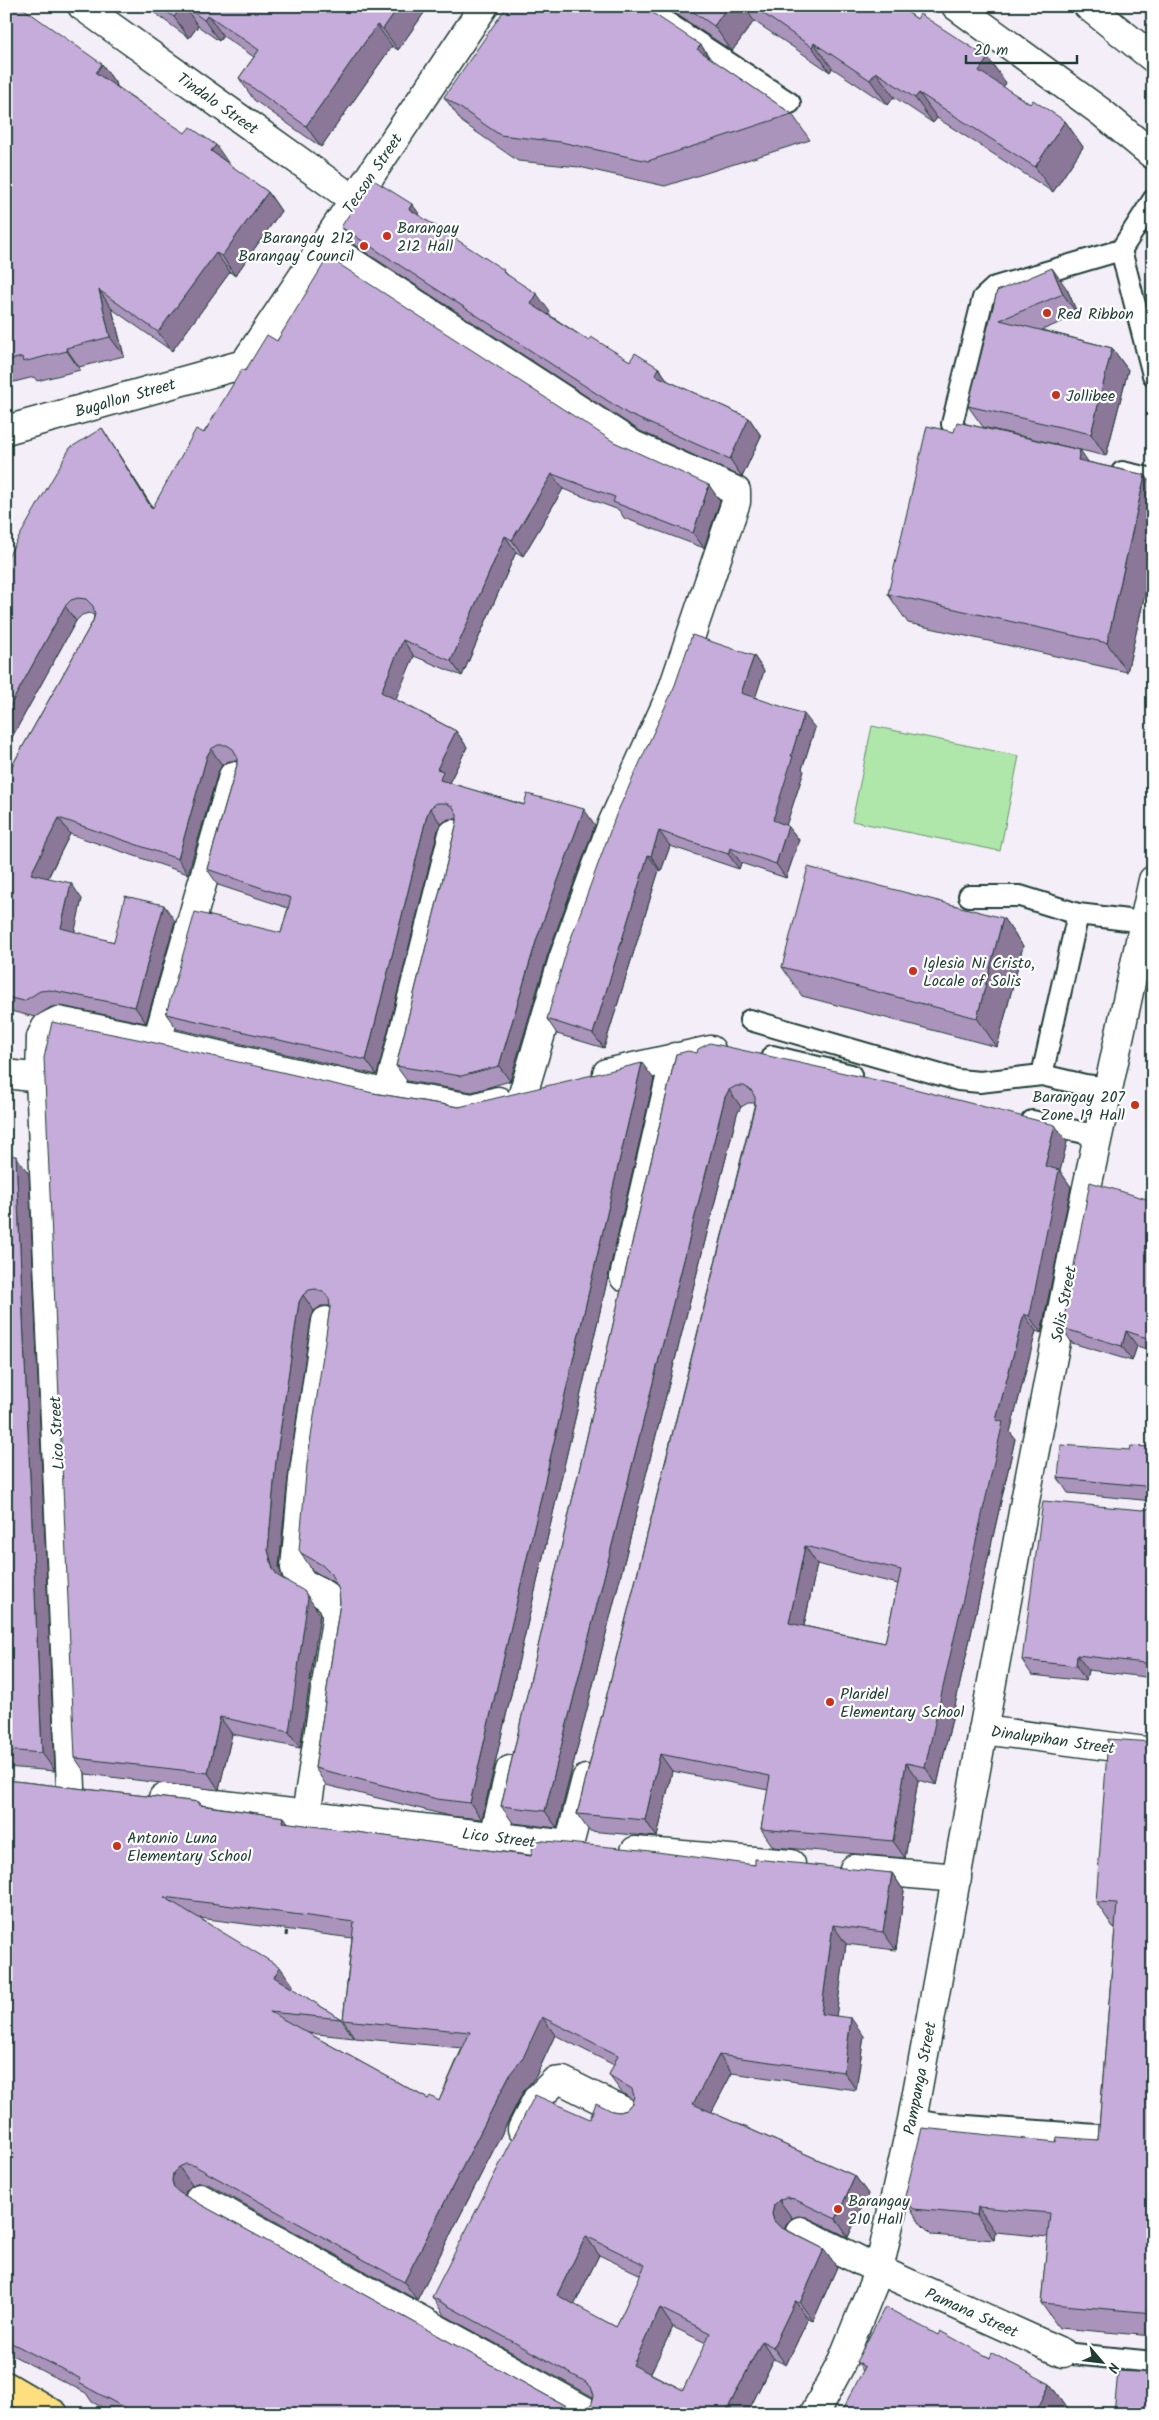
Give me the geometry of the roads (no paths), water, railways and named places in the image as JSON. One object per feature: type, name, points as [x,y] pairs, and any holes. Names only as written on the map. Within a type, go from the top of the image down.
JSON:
[{"type":"main road","points":[[6,2386],[54,2414]]},
{"type":"street","name":"Tindalo Street","points":[[82,6],[354,200]]},
{"type":"street","name":"Tecson Street","points":[[244,364],[484,6]]},
{"type":"street","points":[[956,6],[1101,112],[1153,155]]},
{"type":"street","points":[[1088,6],[1153,58]]},
{"type":"street","points":[[324,244],[633,445],[736,491],[736,502],[671,694],[612,824],[563,959],[523,1094]]},
{"type":"street","name":"Bugallon Street","points":[[6,430],[244,364]]},
{"type":"street","points":[[157,1041],[233,776]]},
{"type":"street","points":[[388,1094],[453,834]]},
{"type":"street","name":"Solis Street","points":[[983,1730],[1034,1502],[1098,1136],[1110,1088],[1153,880]]},
{"type":"street","name":"Lico Street","points":[[44,1785],[81,1789],[40,1078],[41,1037],[46,1027],[58,1022],[157,1041],[388,1094],[473,1108],[552,1087]]},
{"type":"street","points":[[580,1080],[711,1050]]},
{"type":"street","points":[[618,1301],[675,1057]]},
{"type":"street","points":[[6,1074],[40,1078]]},
{"type":"street","points":[[306,1815],[336,1615],[331,1598],[299,1580],[295,1568],[303,1479],[326,1321]]},
{"type":"street","name":"Dinalupihan Street","points":[[983,1730],[1153,1752]]},
{"type":"street","name":"Pampanga Street","points":[[814,2414],[840,2366],[880,2270],[912,2120],[983,1730]]},
{"type":"street","points":[[494,1836],[515,1749]]},
{"type":"street","points":[[569,1845],[591,1758]]},
{"type":"street","name":"Lico Street","points":[[140,1796],[569,1845],[957,1878]]},
{"type":"street","points":[[510,2152],[537,2099],[554,2082],[563,2081],[570,2084],[631,2115]]},
{"type":"street","points":[[200,2198],[429,2312],[591,2414]]},
{"type":"street","name":"Pamana Street","points":[[800,2232],[1063,2353]]},
{"type":"lane","points":[[642,6],[790,103]]},
{"type":"lane","points":[[998,443],[959,434],[952,424],[983,298],[995,287],[1121,250],[1153,200]]},
{"type":"lane","points":[[1121,250],[1153,375]]},
{"type":"lane","points":[[1104,468],[1153,479]]},
{"type":"lane","points":[[969,896],[1020,896],[1078,914],[1144,922]]},
{"type":"lane","points":[[1042,1075],[1078,914]]},
{"type":"lane","points":[[750,1020],[958,1080],[980,1082],[1042,1075],[1085,1085],[1110,1088]]},
{"type":"lane","points":[[772,1056],[868,1080]]},
{"type":"lane","points":[[1012,1116],[1098,1136]]},
{"type":"lane","points":[[912,2120],[939,2124],[1097,2135]]},
{"type":"lane","name":"Pamana Street","points":[[1063,2353],[1153,2362]]},
{"type":"place","name":"Barangay 212 Hall","points":[[387,236]]},
{"type":"place","name":"Barangay 212 Barangay Council","points":[[364,246]]},
{"type":"place","name":"Red Ribbon","points":[[1047,313]]},
{"type":"place","name":"Jollibee","points":[[1056,395]]},
{"type":"place","name":"Iglesia Ni Cristo, Locale of Solis","points":[[913,971]]},
{"type":"place","name":"Barangay 207 Zone 19 Hall","points":[[1135,1105]]},
{"type":"place","name":"Plaridel Elementary School","points":[[830,1702]]},
{"type":"place","name":"Antonio Luna Elementary School","points":[[117,1846]]},
{"type":"place","name":"Barangay 210 Hall","points":[[838,2209]]}]
